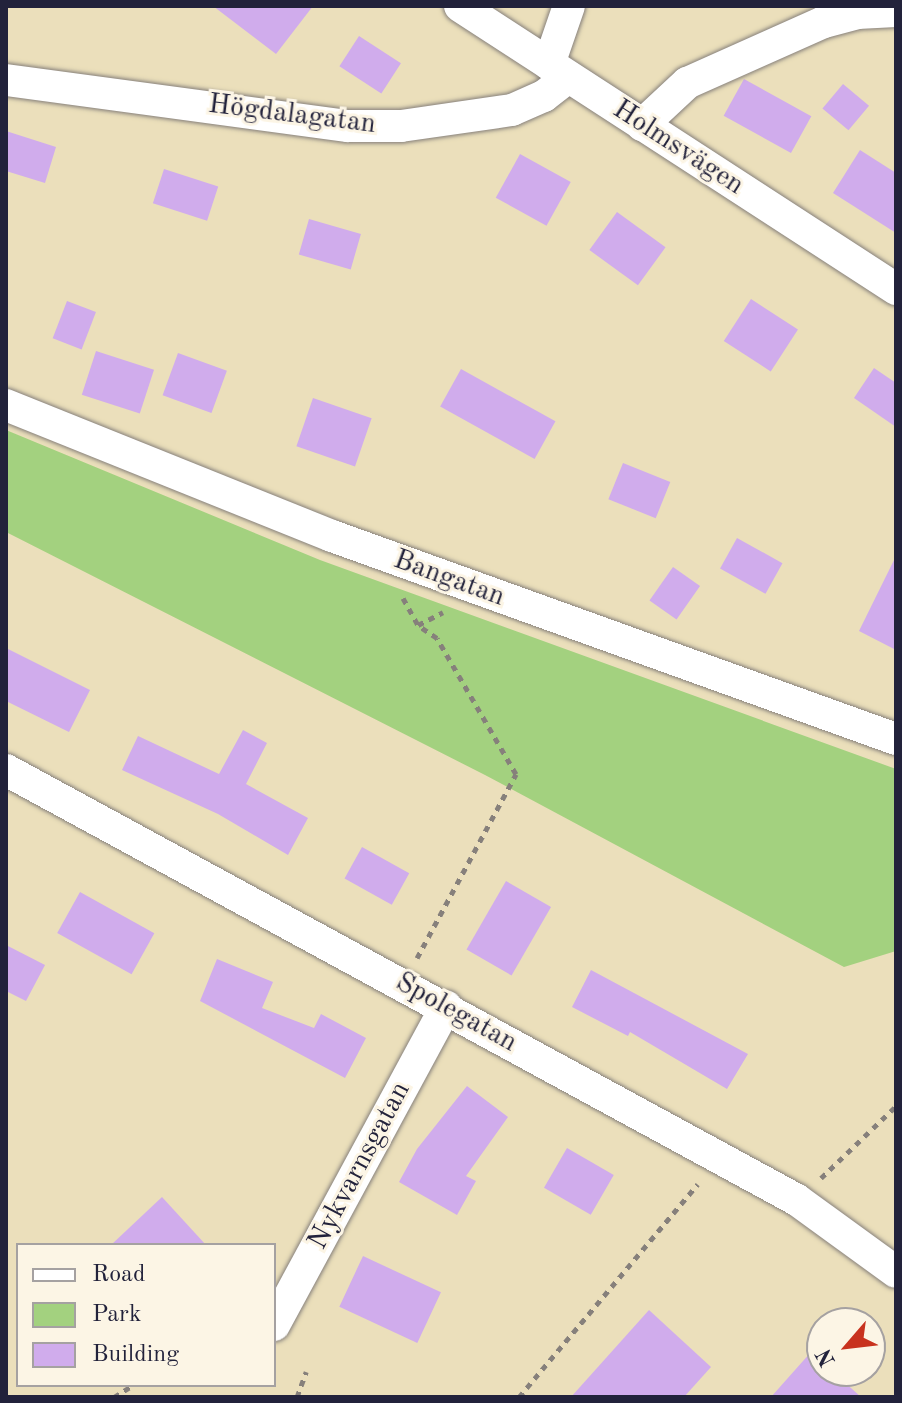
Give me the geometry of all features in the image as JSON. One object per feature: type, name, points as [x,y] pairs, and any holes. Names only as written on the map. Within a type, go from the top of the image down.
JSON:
[{"type":"street","name":"Holmsvägen","points":[[460,6],[896,289]]},
{"type":"street","points":[[559,71],[569,6]]},
{"type":"street","points":[[642,125],[662,101],[701,77],[824,22],[857,13],[896,11]]},
{"type":"street","name":"Högdalagatan","points":[[6,80],[348,126],[401,126],[512,110],[544,96],[559,71]]},
{"type":"street","name":"Bangatan","points":[[6,405],[482,591],[896,739]]},
{"type":"street","name":"Spolegatan","points":[[6,770],[797,1200],[896,1272]]},
{"type":"street","name":"Nykvarnsgatan","points":[[276,1321],[446,1007]]},
{"type":"path","points":[[403,984],[516,774],[437,638],[418,625],[482,591]]},
{"type":"path","points":[[797,1200],[896,1106]]},
{"type":"path","points":[[519,1397],[717,1157]]},
{"type":"path","points":[[297,1397],[306,1372]]},
{"type":"green space","points":[[6,430],[320,560],[896,769],[896,951],[844,967],[485,775],[6,532]]},
{"type":"building","points":[[213,6],[313,6],[276,54]]},
{"type":"building","points":[[359,36],[401,63],[381,93],[339,66]]},
{"type":"building","points":[[744,79],[811,116],[791,153],[724,116]]},
{"type":"building","points":[[843,84],[869,106],[848,130],[822,109]]},
{"type":"building","points":[[6,131],[56,147],[45,183],[6,171]]},
{"type":"building","points":[[860,150],[896,173],[896,233],[833,193]]},
{"type":"building","points":[[520,154],[571,182],[546,226],[496,198]]},
{"type":"building","points":[[164,169],[218,187],[207,221],[153,203]]},
{"type":"building","points":[[617,212],[666,247],[638,285],[589,250]]},
{"type":"building","points":[[309,219],[361,234],[351,269],[299,255]]},
{"type":"building","points":[[751,299],[798,329],[771,371],[724,341]]},
{"type":"building","points":[[67,301],[96,312],[82,349],[53,338]]},
{"type":"building","points":[[96,351],[154,370],[140,414],[82,395]]},
{"type":"building","points":[[178,353],[227,371],[211,413],[163,395]]},
{"type":"building","points":[[874,368],[896,383],[896,427],[854,398]]},
{"type":"building","points":[[461,369],[555,421],[535,459],[440,407]]},
{"type":"building","points":[[313,398],[372,418],[355,466],[296,446]]},
{"type":"building","points":[[623,463],[670,482],[656,518],[608,499]]},
{"type":"building","points":[[737,538],[782,563],[766,594],[720,569]]},
{"type":"building","points":[[896,556],[896,650],[859,631]]},
{"type":"building","points":[[673,567],[700,586],[677,620],[649,601]]},
{"type":"building","points":[[6,648],[90,690],[69,732],[6,701]]},
{"type":"building","points":[[243,730],[267,743],[246,784],[308,818],[288,855],[218,814],[122,770],[138,736],[219,774]]},
{"type":"building","points":[[362,847],[409,873],[392,905],[345,878]]},
{"type":"building","points":[[506,881],[551,907],[512,975],[466,949]]},
{"type":"building","points":[[80,892],[154,933],[132,974],[57,933]]},
{"type":"building","points":[[6,945],[45,965],[26,1001],[6,991]]},
{"type":"building","points":[[217,959],[273,982],[262,1008],[314,1028],[321,1014],[366,1038],[345,1078],[200,1001]]},
{"type":"building","points":[[591,970],[748,1054],[727,1089],[630,1032],[628,1036],[572,1007]]},
{"type":"building","points":[[467,1086],[508,1117],[466,1176],[476,1181],[457,1215],[399,1182],[417,1149]]},
{"type":"building","points":[[567,1148],[614,1175],[591,1215],[544,1188]]},
{"type":"building","points":[[162,1197],[204,1243],[113,1243]]},
{"type":"building","points":[[363,1256],[441,1292],[417,1343],[339,1307]]},
{"type":"building","points":[[649,1310],[711,1367],[684,1397],[571,1397]]},
{"type":"building","points":[[806,1358],[806,1387],[850,1387],[861,1397],[771,1397]]}]
